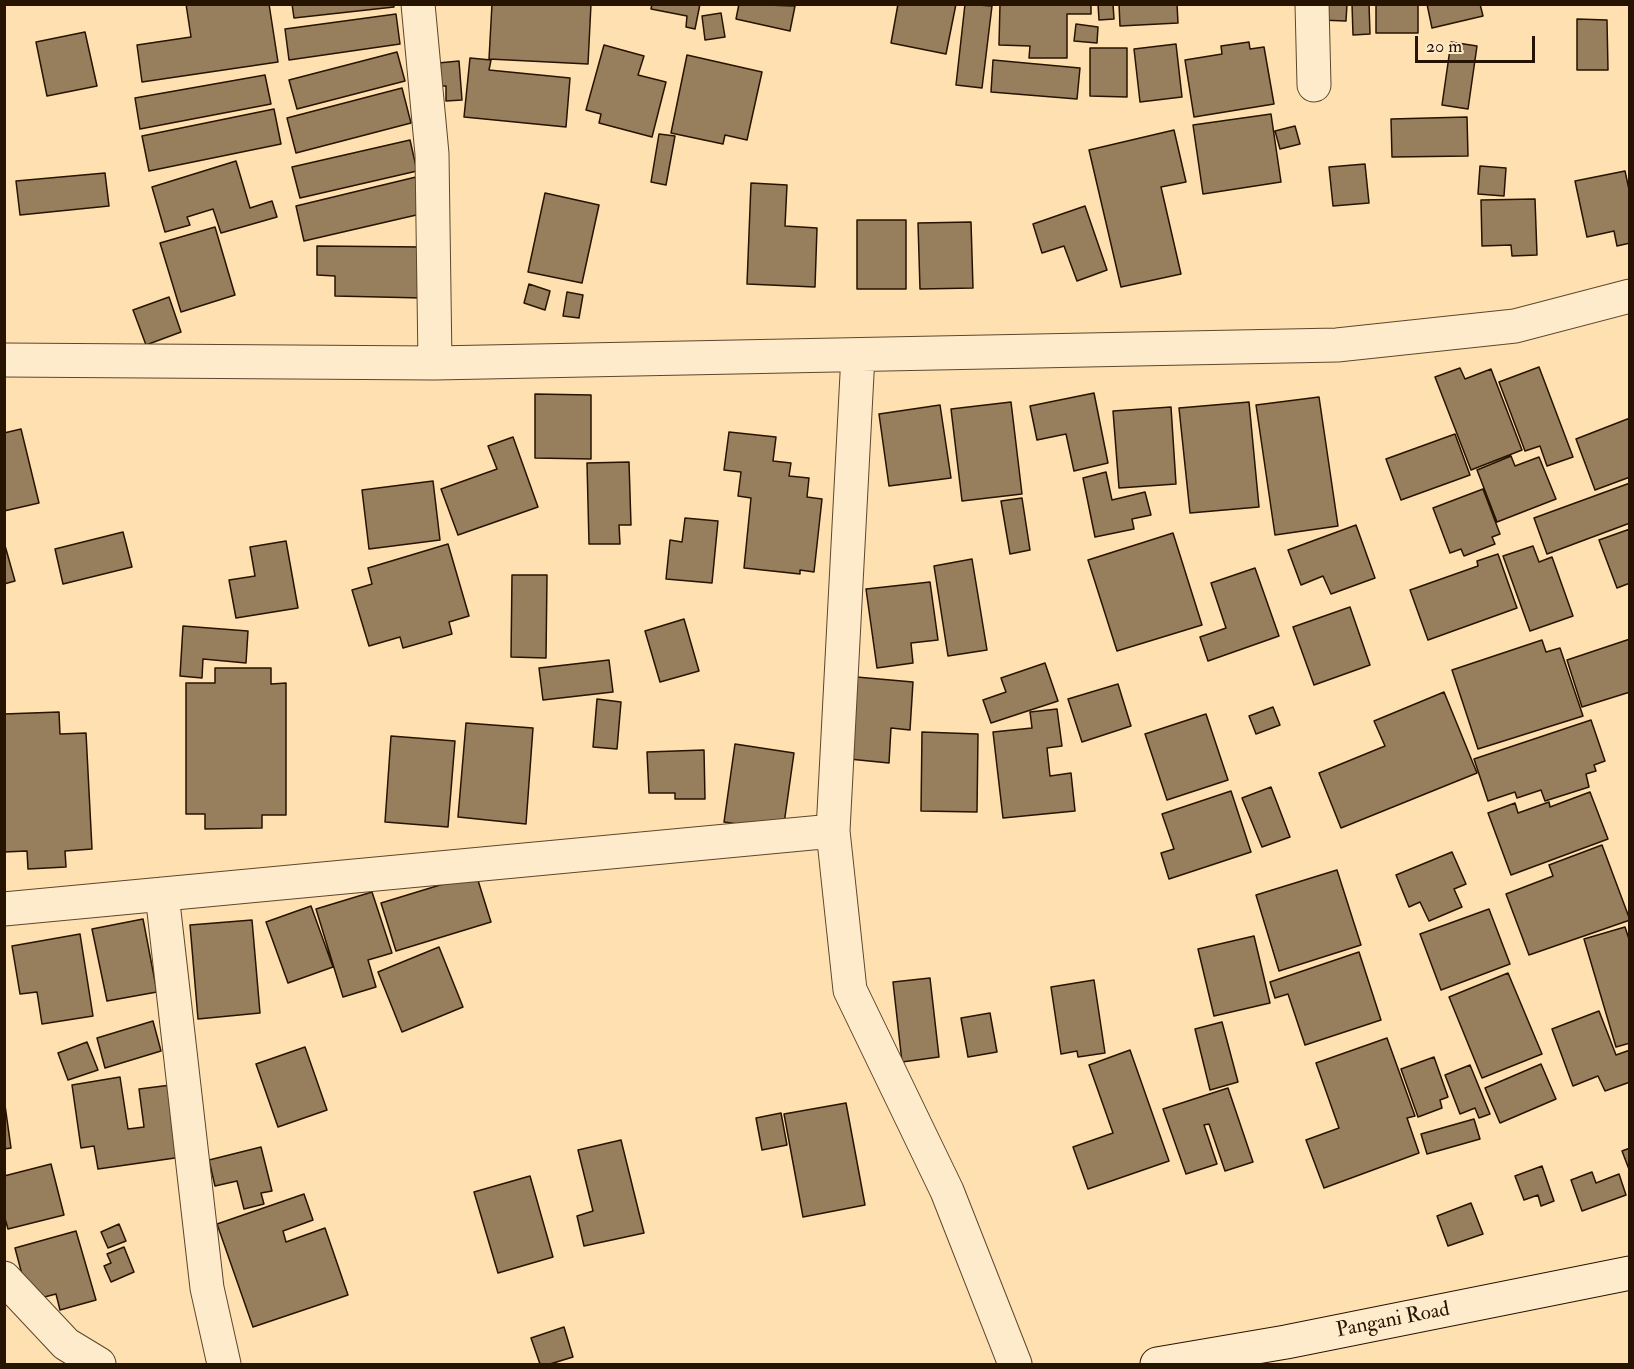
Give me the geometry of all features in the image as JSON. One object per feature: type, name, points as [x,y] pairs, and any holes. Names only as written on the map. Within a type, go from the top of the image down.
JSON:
[{"type":"street","points":[[418,4],[432,154],[435,363]]},
{"type":"street","points":[[1312,4],[1314,85]]},
{"type":"street","points":[[4,360],[435,363],[1337,345],[1515,326],[1629,296]]},
{"type":"street","points":[[858,355],[833,831],[850,990],[947,1191],[1015,1365]]},
{"type":"street","points":[[4,909],[833,831]]},
{"type":"street","points":[[162,894],[207,1288],[224,1365]]},
{"type":"street","name":"Pangani Road","points":[[1157,1365],[1298,1340],[1629,1273]]},
{"type":"street","points":[[4,1278],[66,1344],[99,1365]]},
{"type":"building","points":[[186,4],[269,4],[278,62],[142,82],[137,45],[191,37]]},
{"type":"building","points":[[292,4],[393,4],[394,7],[294,18]]},
{"type":"building","points":[[492,4],[591,4],[588,64],[489,59]]},
{"type":"building","points":[[652,4],[700,4],[695,29],[686,27],[687,16],[651,9]]},
{"type":"building","points":[[739,4],[795,6],[790,31],[736,19]]},
{"type":"building","points":[[898,4],[956,4],[946,54],[891,43]]},
{"type":"building","points":[[965,4],[992,6],[982,88],[956,85]]},
{"type":"building","points":[[1000,4],[1091,4],[1091,14],[1067,14],[1067,58],[1029,58],[1030,46],[999,45]]},
{"type":"building","points":[[1098,4],[1113,4],[1114,19],[1099,20]]},
{"type":"building","points":[[1119,4],[1177,4],[1178,23],[1120,26]]},
{"type":"building","points":[[1321,4],[1347,4],[1346,21],[1320,20]]},
{"type":"building","points":[[1352,4],[1369,4],[1370,34],[1353,35]]},
{"type":"building","points":[[1376,4],[1418,4],[1418,33],[1376,33]]},
{"type":"building","points":[[1427,4],[1480,4],[1483,16],[1432,28]]},
{"type":"building","points":[[721,13],[725,37],[705,40],[702,16]]},
{"type":"building","points":[[396,14],[400,44],[289,60],[285,29]]},
{"type":"building","points":[[1577,19],[1607,20],[1608,70],[1577,70]]},
{"type":"building","points":[[1076,24],[1098,27],[1097,43],[1074,41]]},
{"type":"building","points":[[85,32],[97,86],[47,96],[36,42]]},
{"type":"building","points":[[1249,42],[1250,49],[1264,47],[1274,104],[1194,117],[1185,60],[1222,54],[1221,46]]},
{"type":"building","points":[[1451,42],[1477,46],[1468,109],[1442,105]]},
{"type":"building","points":[[1176,44],[1182,97],[1140,102],[1134,49]]},
{"type":"building","points":[[604,45],[644,56],[638,75],[666,82],[652,137],[599,123],[601,114],[586,110]]},
{"type":"building","points":[[1090,48],[1127,48],[1127,97],[1090,96]]},
{"type":"building","points":[[397,52],[405,81],[297,109],[289,80]]},
{"type":"building","points":[[687,55],[762,72],[747,140],[725,135],[723,144],[671,133]]},
{"type":"building","points":[[470,58],[491,60],[489,70],[570,78],[566,127],[464,117]]},
{"type":"building","points":[[993,60],[1080,68],[1077,99],[991,92]]},
{"type":"building","points":[[459,61],[462,100],[446,101],[446,86],[440,86],[438,63]]},
{"type":"building","points":[[265,75],[271,104],[140,129],[135,98]]},
{"type":"building","points":[[402,88],[411,123],[296,153],[287,118]]},
{"type":"building","points":[[274,109],[281,144],[149,171],[142,136]]},
{"type":"building","points":[[1271,114],[1281,182],[1203,194],[1193,125]]},
{"type":"building","points":[[1467,117],[1468,156],[1392,157],[1391,119]]},
{"type":"building","points":[[1295,126],[1300,144],[1280,149],[1275,131]]},
{"type":"building","points":[[1174,130],[1186,182],[1161,187],[1181,274],[1121,287],[1089,150]]},
{"type":"building","points":[[659,134],[675,136],[666,185],[651,182]]},
{"type":"building","points":[[410,140],[417,171],[300,198],[292,167]]},
{"type":"building","points":[[236,161],[250,208],[272,201],[277,217],[221,233],[213,209],[187,217],[190,225],[165,232],[152,187]]},
{"type":"building","points":[[1365,164],[1369,203],[1333,206],[1329,167]]},
{"type":"building","points":[[1480,166],[1506,168],[1504,196],[1478,194]]},
{"type":"building","points":[[1625,171],[1630,194],[1630,243],[1617,246],[1614,231],[1587,237],[1575,181]]},
{"type":"building","points":[[105,173],[109,206],[20,215],[16,181]]},
{"type":"building","points":[[416,177],[425,213],[304,241],[296,206]]},
{"type":"building","points":[[751,183],[787,185],[785,226],[817,228],[815,287],[747,284]]},
{"type":"building","points":[[545,193],[599,205],[582,283],[528,272]]},
{"type":"building","points":[[1535,199],[1537,255],[1512,256],[1511,245],[1482,246],[1481,200]]},
{"type":"building","points":[[1085,206],[1107,270],[1077,281],[1064,246],[1042,253],[1033,224]]},
{"type":"building","points":[[857,220],[906,220],[906,289],[857,289]]},
{"type":"building","points":[[971,222],[973,288],[920,289],[918,223]]},
{"type":"building","points":[[215,227],[235,295],[181,312],[160,243]]},
{"type":"building","points":[[317,246],[424,247],[423,298],[335,296],[335,276],[317,275]]},
{"type":"building","points":[[529,284],[550,291],[545,310],[524,303]]},
{"type":"building","points":[[567,292],[583,295],[579,318],[563,316]]},
{"type":"building","points":[[169,297],[181,332],[146,345],[133,310]]},
{"type":"building","points":[[1539,367],[1573,457],[1547,466],[1540,446],[1525,451],[1499,382]]},
{"type":"building","points":[[1460,368],[1465,379],[1491,369],[1522,450],[1471,470],[1435,377]]},
{"type":"building","points":[[1094,393],[1108,463],[1074,471],[1066,434],[1037,440],[1030,406]]},
{"type":"building","points":[[535,394],[591,395],[591,459],[535,458]]},
{"type":"building","points":[[1319,397],[1338,526],[1275,535],[1256,405]]},
{"type":"building","points":[[1011,402],[1022,494],[962,501],[951,409]]},
{"type":"building","points":[[1249,402],[1259,507],[1190,513],[1179,408]]},
{"type":"building","points":[[940,405],[951,478],[889,486],[879,414]]},
{"type":"building","points":[[1171,407],[1176,484],[1119,488],[1113,411]]},
{"type":"building","points":[[1630,418],[1630,477],[1595,490],[1576,439]]},
{"type":"building","points":[[21,429],[39,503],[4,511],[4,433]]},
{"type":"building","points":[[729,432],[776,437],[773,461],[791,463],[789,476],[809,478],[807,497],[822,499],[814,572],[800,570],[800,574],[744,568],[751,498],[738,496],[741,472],[724,470]]},
{"type":"building","points":[[1455,434],[1470,475],[1401,500],[1386,459]]},
{"type":"building","points":[[513,437],[538,507],[458,535],[441,489],[497,469],[488,446]]},
{"type":"building","points":[[1511,456],[1515,466],[1539,457],[1556,499],[1497,522],[1477,470]]},
{"type":"building","points":[[629,462],[631,525],[619,525],[620,544],[589,544],[587,463]]},
{"type":"building","points":[[1106,472],[1112,500],[1145,492],[1151,515],[1132,519],[1134,529],[1095,537],[1083,478]]},
{"type":"building","points":[[433,481],[440,540],[369,549],[362,490]]},
{"type":"building","points":[[1630,483],[1630,523],[1547,554],[1534,518]]},
{"type":"building","points":[[1483,489],[1500,534],[1492,537],[1495,544],[1464,556],[1461,549],[1450,553],[1433,508]]},
{"type":"building","points":[[1022,498],[1030,550],[1010,554],[1001,501]]},
{"type":"building","points":[[685,518],[718,521],[712,583],[666,579],[670,540],[682,542]]},
{"type":"building","points":[[1356,525],[1375,578],[1331,594],[1323,576],[1301,585],[1288,550]]},
{"type":"building","points":[[1630,529],[1630,583],[1617,588],[1599,540]]},
{"type":"building","points":[[123,532],[132,567],[63,584],[55,549]]},
{"type":"building","points":[[1173,533],[1202,625],[1117,651],[1088,560]]},
{"type":"building","points":[[286,541],[298,608],[236,618],[229,580],[255,576],[250,547]]},
{"type":"building","points":[[4,542],[15,581],[4,584]]},
{"type":"building","points":[[448,544],[469,616],[449,622],[452,634],[403,648],[400,637],[369,646],[352,590],[372,584],[368,568]]},
{"type":"building","points":[[1533,546],[1539,562],[1552,557],[1573,616],[1530,631],[1503,556]]},
{"type":"building","points":[[1498,554],[1517,608],[1428,640],[1410,590],[1478,566],[1477,561]]},
{"type":"building","points":[[972,559],[987,650],[948,656],[934,566]]},
{"type":"building","points":[[1255,568],[1279,636],[1208,661],[1200,637],[1226,628],[1211,583]]},
{"type":"building","points":[[512,575],[547,575],[546,658],[511,657]]},
{"type":"building","points":[[930,582],[938,640],[911,643],[913,663],[877,668],[866,589]]},
{"type":"building","points":[[1350,607],[1370,665],[1314,685],[1293,627]]},
{"type":"building","points":[[684,619],[699,671],[660,682],[645,631]]},
{"type":"building","points":[[183,626],[248,631],[246,663],[203,659],[202,678],[180,676]]},
{"type":"building","points":[[1630,639],[1630,692],[1582,707],[1567,660]]},
{"type":"building","points":[[1542,640],[1546,652],[1560,648],[1583,716],[1478,749],[1452,670]]},
{"type":"building","points":[[609,660],[613,692],[543,700],[539,668]]},
{"type":"building","points":[[1045,663],[1058,701],[991,723],[983,700],[1006,692],[1001,678]]},
{"type":"building","points":[[215,668],[271,668],[271,684],[286,683],[286,815],[262,815],[262,828],[205,829],[205,814],[186,814],[186,683],[215,683]]},
{"type":"building","points":[[845,676],[913,682],[910,730],[891,728],[889,763],[839,758]]},
{"type":"building","points":[[1118,684],[1131,726],[1082,742],[1068,699]]},
{"type":"building","points":[[1444,692],[1477,773],[1341,828],[1319,773],[1385,746],[1374,721]]},
{"type":"building","points":[[597,699],[621,702],[617,749],[593,747]]},
{"type":"building","points":[[1273,707],[1280,725],[1256,734],[1249,716]]},
{"type":"building","points":[[1057,709],[1062,746],[1047,748],[1050,776],[1071,773],[1075,811],[1003,818],[993,732],[1032,728],[1030,712]]},
{"type":"building","points":[[59,712],[60,734],[86,733],[92,849],[65,851],[66,867],[28,869],[27,851],[4,852],[4,714]]},
{"type":"building","points":[[1206,714],[1228,780],[1167,800],[1145,734]]},
{"type":"building","points":[[1591,720],[1605,761],[1594,765],[1596,771],[1586,774],[1589,787],[1545,801],[1541,790],[1517,798],[1515,792],[1488,801],[1474,759]]},
{"type":"building","points":[[466,723],[533,728],[526,824],[458,817]]},
{"type":"building","points":[[922,732],[978,734],[977,812],[921,811]]},
{"type":"building","points":[[391,736],[455,741],[448,827],[385,822]]},
{"type":"building","points":[[735,744],[794,753],[783,831],[724,822]]},
{"type":"building","points":[[704,750],[705,799],[675,799],[675,793],[649,793],[647,752]]},
{"type":"building","points":[[1271,787],[1290,837],[1262,847],[1242,798]]},
{"type":"building","points":[[1231,791],[1251,852],[1169,879],[1161,853],[1174,849],[1162,814]]},
{"type":"building","points":[[1590,792],[1608,839],[1511,875],[1488,813],[1515,803],[1518,813],[1549,802],[1550,807]]},
{"type":"building","points":[[1602,845],[1630,920],[1529,955],[1506,894],[1553,876],[1549,865]]},
{"type":"building","points":[[1452,852],[1466,884],[1454,889],[1462,907],[1429,921],[1420,902],[1409,907],[1396,875]]},
{"type":"building","points":[[1337,870],[1361,945],[1279,971],[1256,895]]},
{"type":"building","points":[[476,874],[491,922],[396,951],[381,903]]},
{"type":"building","points":[[372,892],[392,953],[368,960],[376,987],[343,997],[316,909]]},
{"type":"building","points":[[311,906],[333,967],[288,983],[266,922]]},
{"type":"building","points":[[1489,909],[1510,964],[1441,990],[1420,934]]},
{"type":"building","points":[[143,919],[157,992],[107,1001],[92,929]]},
{"type":"building","points":[[252,920],[260,1013],[198,1019],[190,925]]},
{"type":"building","points":[[1625,927],[1630,942],[1630,1043],[1616,1047],[1584,939]]},
{"type":"building","points":[[80,934],[93,1016],[42,1024],[37,992],[20,994],[12,946]]},
{"type":"building","points":[[1254,936],[1270,1003],[1214,1016],[1198,949]]},
{"type":"building","points":[[439,947],[463,1007],[402,1032],[378,972]]},
{"type":"building","points":[[1359,952],[1381,1020],[1305,1045],[1288,994],[1275,998],[1270,982]]},
{"type":"building","points":[[1508,973],[1542,1054],[1482,1078],[1449,997]]},
{"type":"building","points":[[930,978],[939,1057],[902,1062],[893,982]]},
{"type":"building","points":[[1094,980],[1105,1053],[1078,1057],[1077,1051],[1061,1054],[1051,987]]},
{"type":"building","points":[[1599,1011],[1616,1055],[1630,1050],[1630,1082],[1605,1091],[1598,1076],[1573,1086],[1552,1029]]},
{"type":"building","points":[[990,1013],[997,1052],[968,1057],[961,1018]]},
{"type":"building","points":[[153,1021],[161,1051],[105,1068],[97,1038]]},
{"type":"building","points":[[1222,1022],[1238,1082],[1210,1090],[1195,1029]]},
{"type":"building","points":[[1387,1038],[1415,1116],[1407,1118],[1419,1153],[1324,1188],[1306,1140],[1339,1128],[1316,1063]]},
{"type":"building","points":[[87,1042],[98,1070],[68,1080],[58,1053]]},
{"type":"building","points":[[305,1047],[327,1110],[278,1127],[256,1064]]},
{"type":"building","points":[[1130,1050],[1169,1161],[1088,1189],[1073,1147],[1113,1133],[1089,1065]]},
{"type":"building","points":[[1434,1057],[1448,1097],[1440,1100],[1442,1108],[1418,1117],[1401,1069]]},
{"type":"building","points":[[1541,1064],[1556,1099],[1500,1123],[1485,1088]]},
{"type":"building","points":[[1470,1065],[1490,1114],[1479,1118],[1475,1108],[1460,1114],[1445,1075]]},
{"type":"building","points":[[120,1077],[128,1129],[144,1127],[139,1089],[171,1085],[182,1157],[98,1169],[94,1146],[81,1148],[72,1085]]},
{"type":"building","points":[[1228,1088],[1253,1162],[1225,1171],[1209,1124],[1204,1125],[1217,1164],[1186,1174],[1163,1109]]},
{"type":"building","points":[[4,1098],[11,1148],[4,1149]]},
{"type":"building","points":[[846,1103],[865,1205],[803,1217],[784,1114]]},
{"type":"building","points":[[781,1113],[787,1145],[762,1150],[756,1118]]},
{"type":"building","points":[[1474,1119],[1480,1139],[1427,1154],[1421,1134]]},
{"type":"building","points":[[621,1140],[644,1233],[584,1246],[577,1216],[593,1211],[578,1150]]},
{"type":"building","points":[[261,1147],[272,1191],[261,1193],[264,1204],[244,1209],[237,1181],[215,1186],[209,1160]]},
{"type":"building","points":[[1630,1148],[1630,1172],[1622,1151]]},
{"type":"building","points":[[51,1164],[64,1215],[8,1229],[4,1215],[4,1176]]},
{"type":"building","points":[[1542,1166],[1554,1201],[1541,1206],[1538,1195],[1524,1200],[1515,1176]]},
{"type":"building","points":[[1592,1172],[1596,1183],[1619,1174],[1626,1195],[1582,1211],[1571,1180]]},
{"type":"building","points":[[530,1176],[553,1257],[498,1273],[474,1192]]},
{"type":"building","points":[[304,1194],[313,1220],[283,1231],[286,1242],[325,1228],[348,1295],[253,1327],[217,1224]]},
{"type":"building","points":[[1471,1203],[1483,1234],[1448,1246],[1437,1216]]},
{"type":"building","points":[[119,1224],[126,1241],[108,1248],[101,1232]]},
{"type":"building","points":[[76,1231],[96,1300],[60,1310],[56,1294],[29,1301],[15,1248]]},
{"type":"building","points":[[124,1247],[134,1272],[111,1282],[104,1266],[111,1263],[107,1254]]},
{"type":"building","points":[[564,1327],[573,1357],[550,1364],[540,1364],[531,1338]]}]
